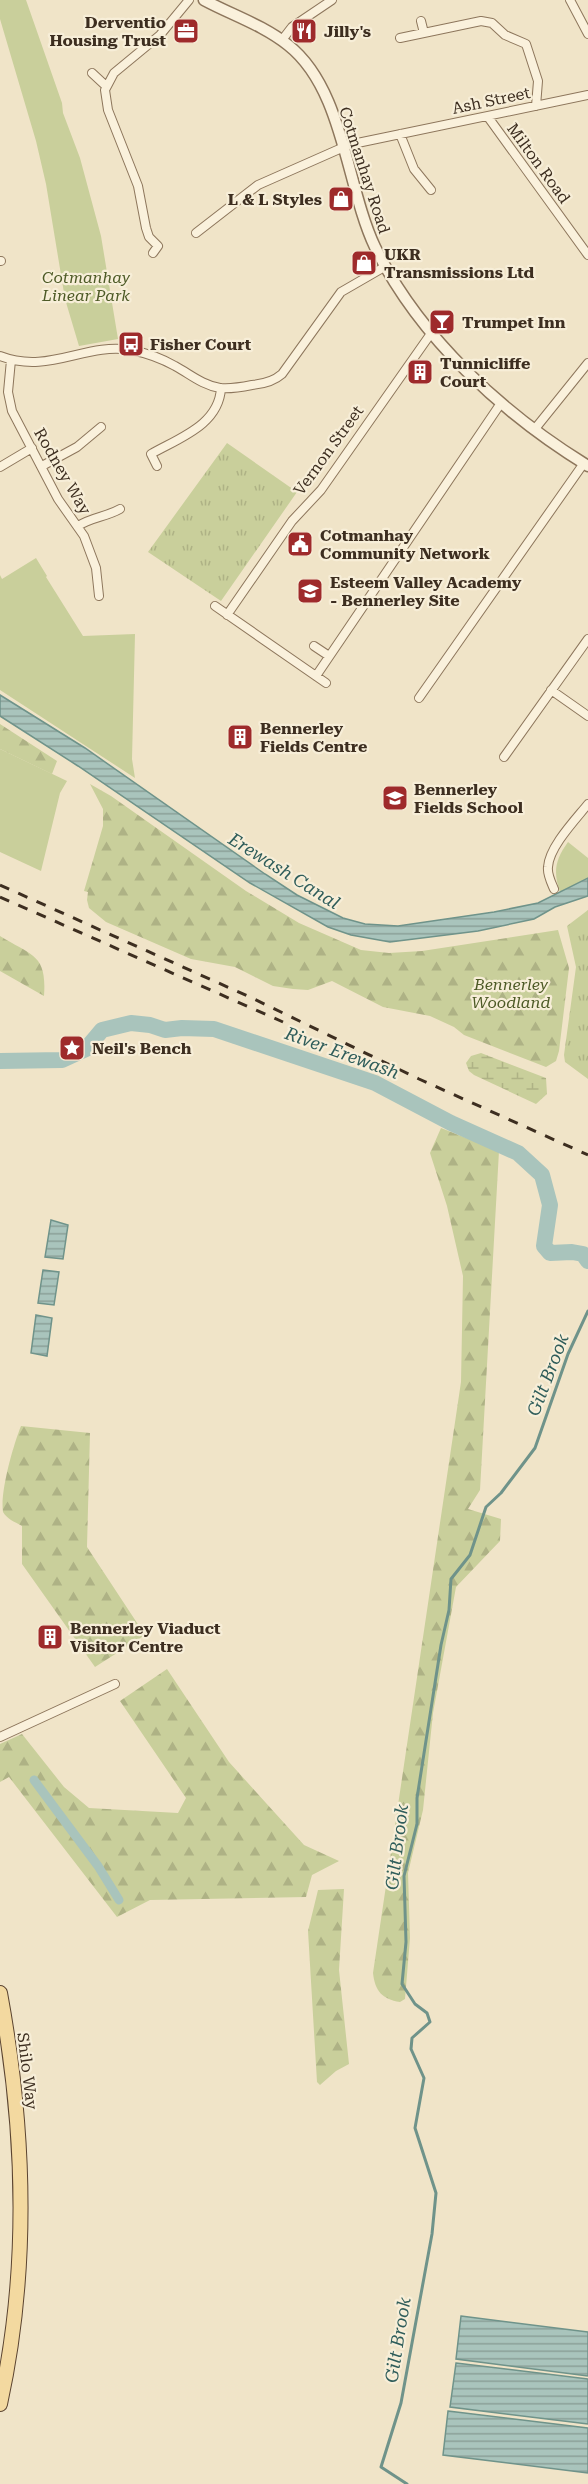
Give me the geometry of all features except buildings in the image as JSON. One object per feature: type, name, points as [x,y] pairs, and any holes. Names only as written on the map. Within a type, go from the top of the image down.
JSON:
[{"type":"main road","name":"Shilo Way","points":[[0,1993],[17,2111],[21,2180],[21,2233],[17,2297],[0,2404]]},
{"type":"street","points":[[153,253],[158,246],[149,237],[146,228],[138,186],[106,104],[106,86],[117,70],[160,35],[189,0]]},
{"type":"street","name":"Cotmanhay Road","points":[[204,0],[282,40],[302,57],[315,75],[326,97],[344,147],[366,223],[386,266],[409,302],[432,332],[501,404],[534,430],[586,465]]},
{"type":"street","points":[[282,40],[292,27],[332,0]]},
{"type":"street","points":[[570,0],[588,34]]},
{"type":"street","points":[[421,21],[424,33]]},
{"type":"street","points":[[400,38],[484,21],[494,24],[507,36],[525,43],[538,81],[536,106]]},
{"type":"street","points":[[92,72],[106,86]]},
{"type":"street","name":"Ash Street","points":[[196,233],[204,222],[258,185],[344,147],[588,95]]},
{"type":"street","name":"Milton Road","points":[[488,117],[588,255]]},
{"type":"street","points":[[400,134],[414,169],[431,190]]},
{"type":"street","points":[[0,356],[22,362],[53,361],[108,349],[123,349],[166,361],[201,382],[221,388],[253,385],[277,379],[341,292],[386,266]]},
{"type":"street","name":"Vernon Street","points":[[227,615],[292,521],[321,490],[432,332]]},
{"type":"street","name":"Rodney Way","points":[[11,360],[9,405],[58,499],[78,526],[93,558],[99,596]]},
{"type":"street","points":[[534,430],[588,363]]},
{"type":"street","points":[[158,466],[151,454],[210,418],[218,408],[221,388]]},
{"type":"street","points":[[315,676],[501,404]]},
{"type":"street","points":[[42,466],[77,447],[101,427]]},
{"type":"street","points":[[0,467],[32,448]]},
{"type":"street","points":[[419,698],[586,465]]},
{"type":"street","points":[[78,526],[121,508]]},
{"type":"street","points":[[215,606],[326,683]]},
{"type":"street","points":[[504,757],[508,744],[588,639]]},
{"type":"street","points":[[314,646],[329,656]]},
{"type":"street","points":[[551,690],[588,716]]},
{"type":"street","points":[[554,889],[548,874],[548,863],[557,845],[588,804]]},
{"type":"street","points":[[0,1737],[115,1684]]},
{"type":"green space","name":"Cotmanhay Linear Park","points":[[0,0],[26,0],[62,103],[63,113],[80,158],[101,236],[118,339],[79,346],[65,299],[46,184],[36,141],[0,19]]},
{"type":"green space","points":[[227,443],[297,492],[221,601],[148,552]]},
{"type":"green space","points":[[36,558],[83,636],[135,634],[132,759],[135,778],[0,690],[0,575],[2,579]]},
{"type":"green space","points":[[0,724],[57,761],[52,774],[0,749]]},
{"type":"green space","points":[[0,749],[67,781],[60,793],[41,871],[0,852]]},
{"type":"green space","name":"Bennerley Woodland","points":[[90,784],[111,796],[246,891],[299,923],[361,950],[389,953],[422,951],[558,930],[569,968],[556,1061],[546,1067],[464,1035],[454,1027],[430,1016],[383,1007],[332,981],[308,990],[273,986],[235,967],[191,959],[106,922],[89,908],[88,892],[84,891],[103,826],[103,809]]},
{"type":"green space","points":[[568,842],[588,858],[588,878],[560,892],[556,878],[556,866]]},
{"type":"green space","points":[[588,910],[588,1079],[565,1062],[564,1055],[576,967],[567,926]]},
{"type":"green space","points":[[0,936],[29,953],[40,964],[43,972],[44,996],[0,971]]},
{"type":"green space","points":[[481,1053],[546,1078],[547,1094],[536,1104],[474,1075],[469,1071],[466,1063],[471,1056]]},
{"type":"green space","points":[[441,1128],[499,1151],[480,1490],[468,1509],[501,1519],[500,1541],[456,1587],[433,1713],[423,1810],[408,1873],[410,1938],[405,1999],[400,2002],[388,1999],[380,1993],[373,1973],[461,1382],[463,1276],[447,1206],[430,1153]]},
{"type":"green space","points":[[21,1426],[90,1433],[87,1547],[145,1635],[95,1667],[22,1564],[22,1526],[3,1512],[5,1481]]},
{"type":"green space","points":[[167,1669],[229,1762],[304,1845],[339,1861],[312,1875],[306,1897],[150,1900],[117,1917],[9,1777],[0,1782],[0,1744],[22,1734],[64,1787],[89,1808],[178,1813],[186,1798],[120,1701]]},
{"type":"green space","points":[[344,1889],[339,1970],[349,2064],[336,2071],[320,2085],[317,2082],[308,1931],[318,1890]]},
{"type":"water","points":[[0,695],[85,748],[297,895],[343,918],[365,924],[398,926],[494,912],[538,903],[588,878],[588,896],[555,907],[534,919],[478,931],[390,942],[351,935],[328,927],[250,883],[0,716]]},
{"type":"water","points":[[51,1220],[68,1225],[63,1259],[45,1257]]},
{"type":"water","points":[[43,1270],[59,1272],[54,1305],[38,1303]]},
{"type":"water","points":[[36,1315],[52,1318],[47,1356],[31,1353]]},
{"type":"water","points":[[461,2316],[588,2332],[588,2376],[456,2359]]},
{"type":"water","points":[[456,2363],[588,2379],[588,2424],[450,2407]]},
{"type":"water","points":[[448,2411],[588,2428],[588,2473],[443,2455]]},
{"type":"waterway","name":"River Erewash","points":[[0,1061],[62,1060],[86,1049],[102,1030],[131,1023],[150,1025],[165,1030],[214,1029],[375,1083],[451,1123],[518,1153],[542,1175],[550,1205],[544,1246],[550,1253],[583,1254],[588,1261]]},
{"type":"waterway","name":"Gilt Brook","points":[[407,2484],[381,2467],[401,2403],[432,2234],[436,2193],[415,2128],[424,2078],[411,2049],[412,2038],[430,2022],[427,2013],[415,2004],[402,1984],[406,1942],[404,1876],[417,1824],[417,1798],[441,1645],[449,1610],[451,1579],[470,1555],[486,1507],[501,1493],[535,1448],[568,1354],[588,1311]]},
{"type":"waterway","points":[[34,1780],[98,1866],[119,1900]]},
{"type":"railway","points":[[0,885],[252,998],[419,1079],[588,1155]]},
{"type":"railway","points":[[0,897],[283,1022]]},
{"type":"place","name":"Derventio Housing Trust","points":[[186,31]]},
{"type":"place","name":"Jilly's","points":[[304,31]]},
{"type":"place","name":"L & L Styles","points":[[341,199]]},
{"type":"place","name":"UKR Transmissions Ltd","points":[[364,263]]},
{"type":"place","name":"Trumpet Inn","points":[[442,322]]},
{"type":"place","name":"Fisher Court","points":[[131,344]]},
{"type":"place","name":"Tunnicliffe Court","points":[[420,372]]},
{"type":"place","name":"Cotmanhay Community Network","points":[[300,544]]},
{"type":"place","name":"Esteem Valley Academy - Bennerley Site","points":[[310,591]]},
{"type":"place","name":"Bennerley Fields Centre","points":[[240,737]]},
{"type":"place","name":"Bennerley Fields School","points":[[395,798]]},
{"type":"place","name":"Neil's Bench","points":[[72,1048]]},
{"type":"place","name":"Bennerley Viaduct Visitor Centre","points":[[50,1637]]},
{"type":"water label","name":"Erewash Canal","points":[[284,871]]}]
